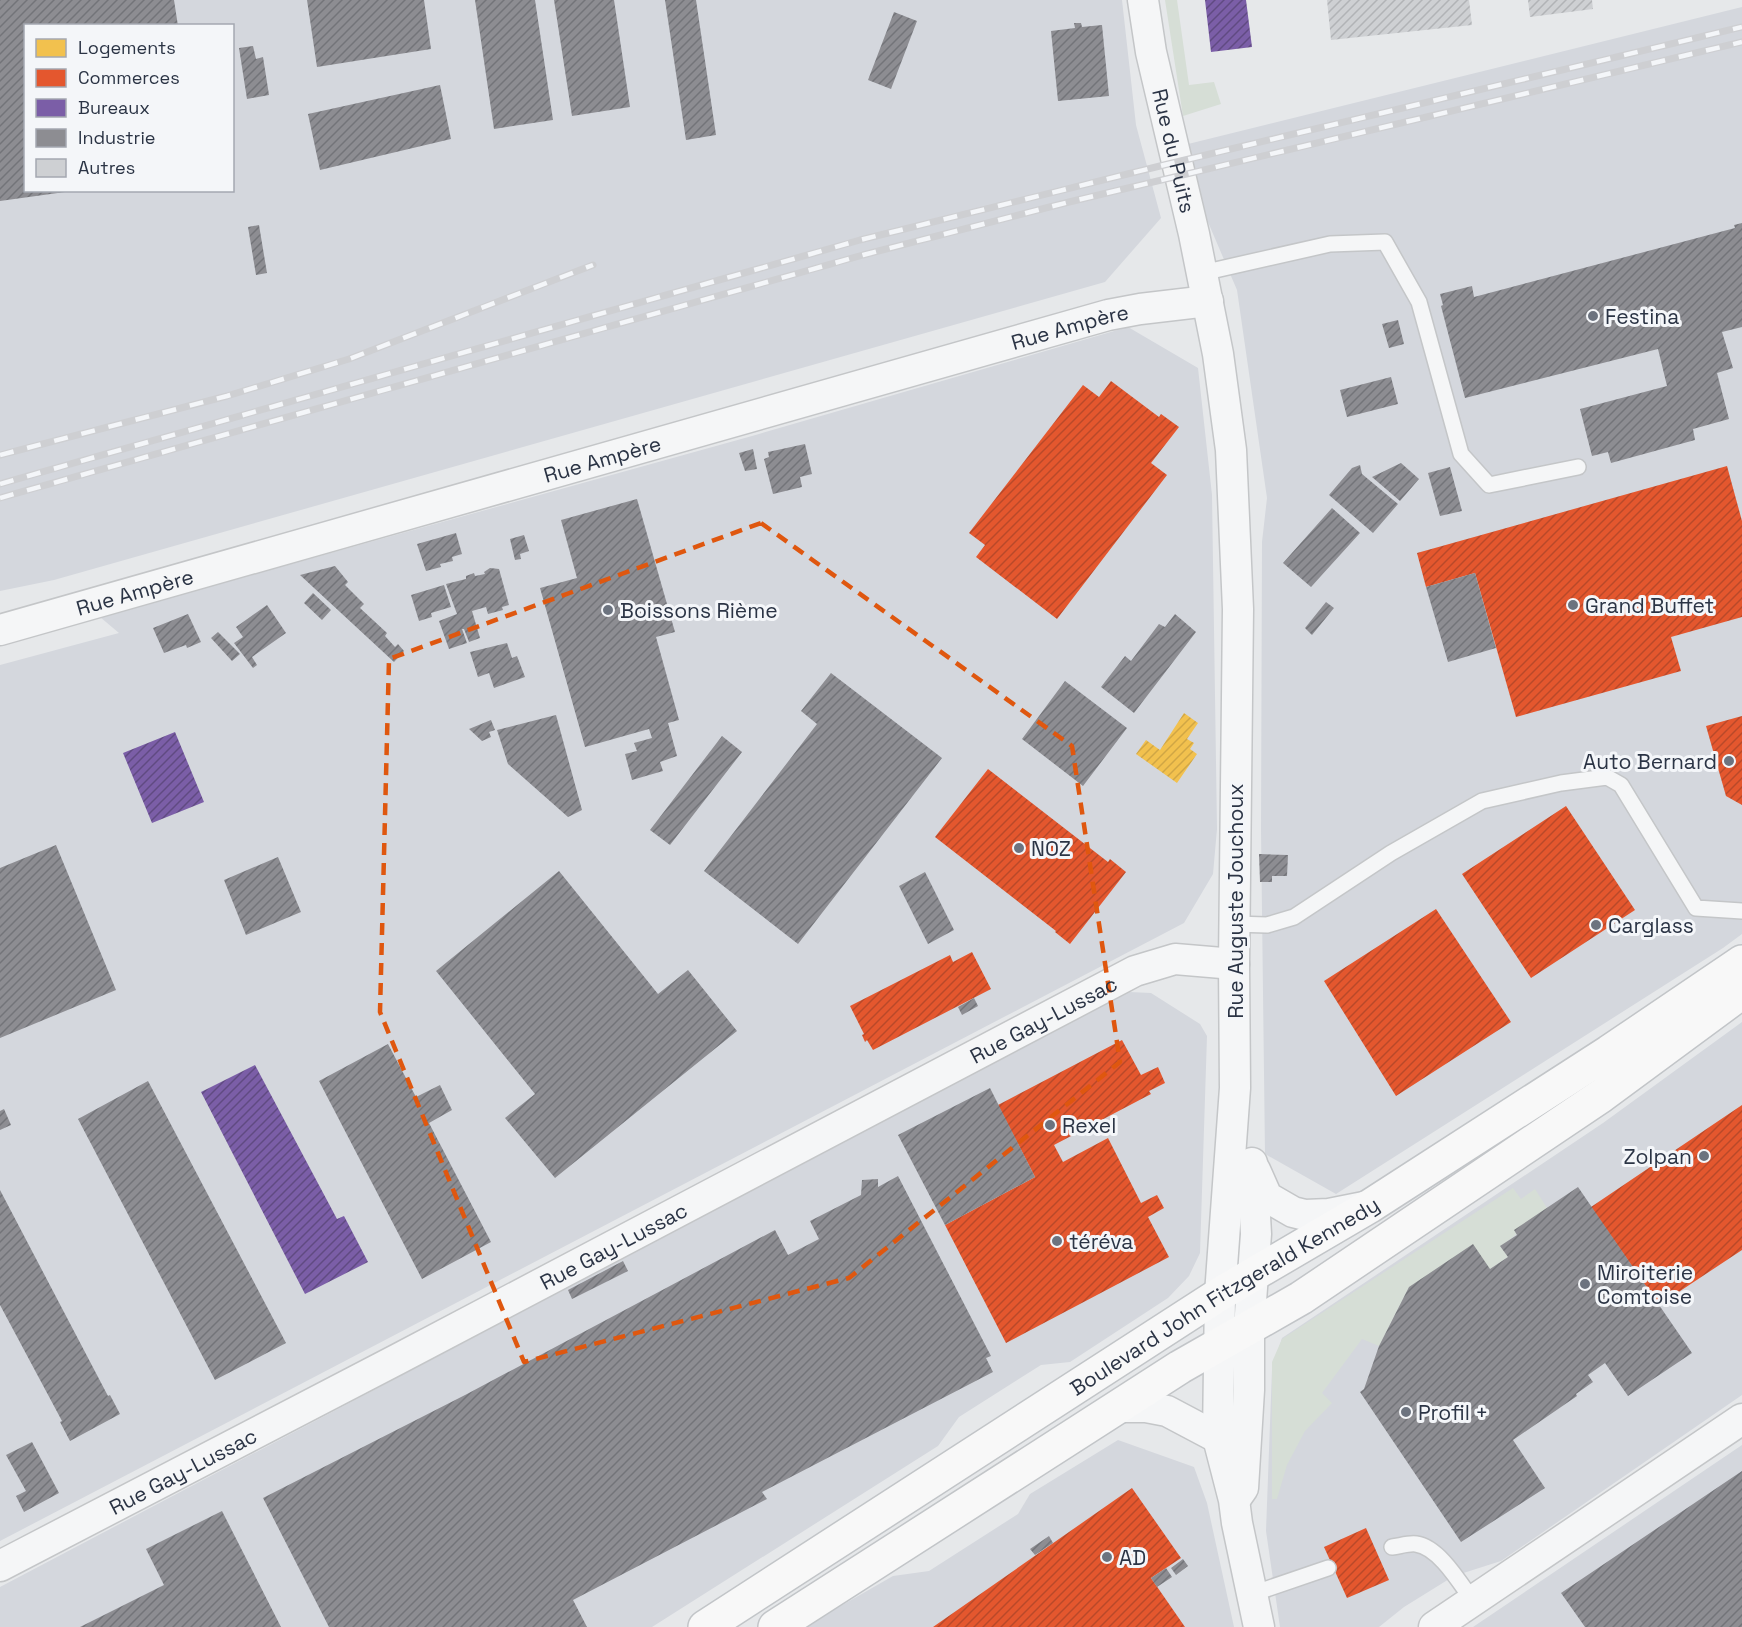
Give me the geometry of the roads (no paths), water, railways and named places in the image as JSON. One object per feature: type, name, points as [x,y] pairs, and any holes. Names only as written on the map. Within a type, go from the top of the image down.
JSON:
[{"type":"main road","name":"Boulevard John Fitzgerald Kennedy","points":[[705,1627],[1220,1294],[1370,1206],[1609,1052],[1742,962]]},
{"type":"main road","name":"Boulevard John Fitzgerald Kennedy","points":[[775,1627],[1180,1367],[1301,1298],[1591,1102],[1742,992]]},
{"type":"street","name":"Rue du Puits","points":[[1143,0],[1151,52],[1205,287]]},
{"type":"street","name":"Rue Ampère","points":[[0,630],[1108,315],[1140,309],[1205,287]]},
{"type":"street","name":"Rue Auguste Jouchoux","points":[[1205,287],[1218,354],[1231,450],[1238,609],[1234,924],[1235,1088],[1220,1294],[1218,1438],[1234,1500],[1259,1627]]},
{"type":"street","name":"Rue Gay-Lussac","points":[[0,1566],[1134,971],[1175,959],[1234,964]]},
{"type":"street","points":[[1235,1088],[1252,1162],[1267,1197],[1293,1212],[1305,1215],[1329,1214],[1370,1206]]},
{"type":"street","name":"Rue Auguste Jouchoux","points":[[1234,1500],[1243,1488],[1249,1390],[1249,1328],[1256,1234],[1252,1162]]},
{"type":"street","points":[[1119,1407],[1146,1407],[1167,1411],[1218,1438]]},
{"type":"street","points":[[1434,1627],[1742,1419]]},
{"type":"lane","points":[[1205,287],[1330,244],[1385,242],[1419,302],[1461,454],[1489,485],[1578,467]]},
{"type":"lane","points":[[1234,924],[1267,924],[1294,917],[1391,853],[1482,801],[1561,783],[1607,777],[1621,785],[1696,908],[1742,911]]},
{"type":"lane","points":[[1392,1547],[1416,1544],[1433,1550],[1459,1580],[1473,1601]]},
{"type":"lane","points":[[1252,1594],[1328,1568]]},
{"type":"railway","points":[[0,484],[860,240],[1742,27]]},
{"type":"railway","points":[[0,498],[863,255],[1069,202],[1742,42]]},
{"type":"railway","points":[[0,455],[227,396],[349,359],[593,265]]},
{"type":"place","name":"Festina","points":[[1593,316]]},
{"type":"place","name":"Grand Buffet","points":[[1573,605]]},
{"type":"place","name":"Boissons Rième","points":[[608,610]]},
{"type":"place","name":"Auto Bernard","points":[[1729,761]]},
{"type":"place","name":"NOZ","points":[[1019,848]]},
{"type":"place","name":"Carglass","points":[[1596,925]]},
{"type":"place","name":"Rexel","points":[[1050,1125]]},
{"type":"place","name":"Zolpan","points":[[1704,1156]]},
{"type":"place","name":"téréva","points":[[1057,1241]]},
{"type":"place","name":"Miroiterie Comtoise","points":[[1585,1284]]},
{"type":"place","name":"Profil +","points":[[1406,1412]]},
{"type":"place","name":"AD","points":[[1107,1557]]}]
